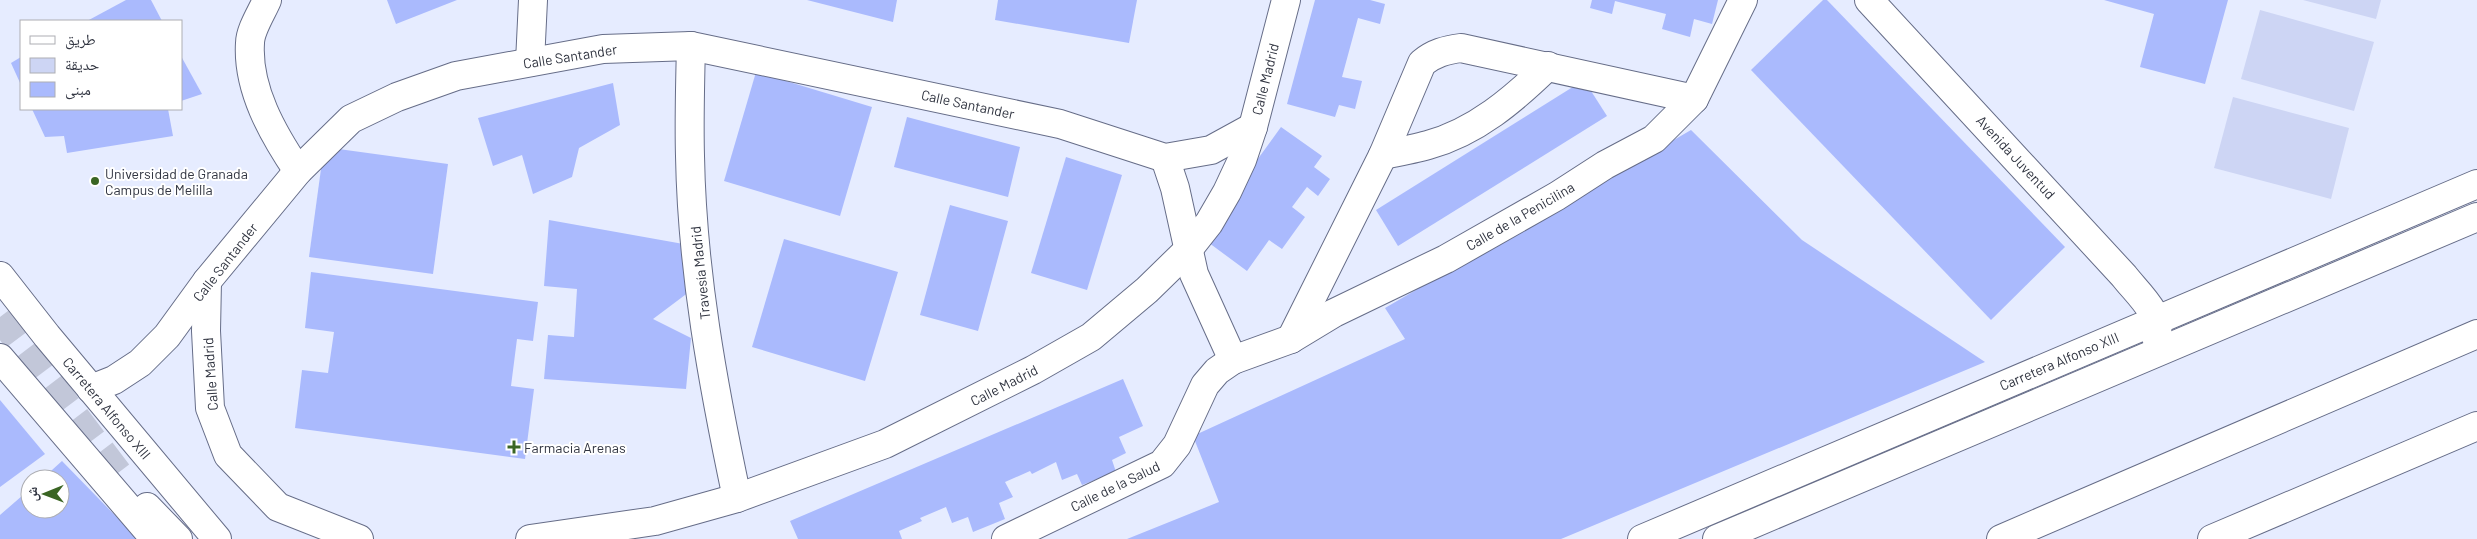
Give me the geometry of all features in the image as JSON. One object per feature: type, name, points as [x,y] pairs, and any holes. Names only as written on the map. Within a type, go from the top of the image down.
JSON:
[{"type":"street","points":[[267,0],[250,42],[253,76],[263,110],[278,142],[298,171]]},
{"type":"street","points":[[530,62],[533,0]]},
{"type":"street","name":"Calle Madrid","points":[[530,539],[655,521],[737,498],[885,444],[1033,370],[1091,337],[1147,290],[1187,251],[1209,223],[1227,192],[1242,160],[1253,127],[1286,0]]},
{"type":"street","name":"Calle de la Penicilina","points":[[1234,360],[1291,339],[1343,309],[1446,259],[1557,196],[1605,164],[1654,139],[1694,99],[1743,0]]},
{"type":"street","name":"Avenida Juventud","points":[[1869,0],[2090,237],[2124,276],[2157,319]]},
{"type":"street","name":"Calle Santander","points":[[91,389],[114,380],[140,363],[167,336],[208,281],[298,171],[351,119],[396,97],[456,76],[603,49],[691,46],[1060,124],[1165,158],[1211,150],[1253,127]]},
{"type":"street","name":"Travesía Madrid","points":[[691,46],[690,156],[694,230],[716,400],[737,498]]},
{"type":"street","points":[[1291,339],[1383,155],[1422,63],[1430,56],[1444,50],[1461,48],[1694,99]]},
{"type":"street","points":[[1383,155],[1430,145],[1474,126],[1514,99],[1548,66]]},
{"type":"street","points":[[1165,158],[1175,188],[1187,251],[1194,274],[1234,360]]},
{"type":"street","name":"Carretera Alfonso XIII","points":[[1642,539],[2477,184]]},
{"type":"street","name":"Carretera Alfonso XIII","points":[[1717,539],[2048,397],[2250,314],[2477,217]]},
{"type":"street","name":"Carretera Alfonso XIII","points":[[0,276],[91,389],[217,539]]},
{"type":"street","name":"Calle Madrid","points":[[208,281],[206,332],[210,408],[228,455],[303,529],[360,539]]},
{"type":"street","points":[[2048,397],[2069,378],[2149,345],[2159,330],[2157,319]]},
{"type":"street","points":[[2001,539],[2477,334]]},
{"type":"street","points":[[0,358],[155,539]]},
{"type":"street","name":"Calle de la Salud","points":[[1006,539],[1162,464],[1177,445],[1205,385],[1216,371],[1234,360]]},
{"type":"street","points":[[2212,539],[2477,426]]},
{"type":"street","points":[[118,474],[178,539]]},
{"type":"green space","points":[[2303,0],[2381,0],[2376,19]]},
{"type":"green space","points":[[2260,10],[2374,42],[2354,111],[2241,79]]},
{"type":"green space","points":[[2233,97],[2349,128],[2331,199],[2214,168]]},
{"type":"building","points":[[126,0],[151,0],[161,20],[89,20]]},
{"type":"building","points":[[387,0],[457,0],[396,24]]},
{"type":"building","points":[[807,0],[897,0],[893,22]]},
{"type":"building","points":[[998,0],[1137,0],[1129,43],[995,20]]},
{"type":"building","points":[[1315,0],[1370,0],[1385,4],[1380,24],[1358,18],[1342,77],[1362,81],[1355,109],[1339,105],[1335,117],[1287,104]]},
{"type":"building","points":[[1592,0],[1718,0],[1712,24],[1694,19],[1690,37],[1662,29],[1666,14],[1615,1],[1612,14],[1590,8]]},
{"type":"building","points":[[1823,0],[1827,0],[2065,247],[1991,320],[1751,70]]},
{"type":"building","points":[[2104,0],[2228,0],[2205,84],[2140,67],[2154,14]]},
{"type":"building","points":[[20,58],[20,83],[11,63]]},
{"type":"building","points":[[182,58],[202,94],[182,101]]},
{"type":"building","points":[[756,72],[872,107],[840,216],[724,181]]},
{"type":"building","points":[[1584,80],[1607,116],[1398,246],[1376,210]]},
{"type":"building","points":[[613,83],[620,125],[579,148],[572,177],[533,194],[522,155],[493,166],[478,118]]},
{"type":"building","points":[[32,110],[168,110],[173,136],[67,153],[64,136],[45,137]]},
{"type":"building","points":[[907,117],[1020,147],[1008,197],[894,167]]},
{"type":"building","points":[[1281,127],[1322,156],[1314,167],[1330,179],[1318,196],[1307,187],[1292,207],[1305,217],[1282,249],[1269,240],[1247,271],[1201,237]]},
{"type":"building","points":[[1691,130],[1802,240],[1985,362],[1561,539],[1127,539],[1219,502],[1193,436],[1405,339],[1385,308]]},
{"type":"building","points":[[324,147],[448,164],[433,274],[309,257]]},
{"type":"building","points":[[1066,157],[1122,175],[1087,290],[1031,273]]},
{"type":"building","points":[[950,205],[1008,221],[978,331],[920,315]]},
{"type":"building","points":[[549,220],[689,245],[689,292],[653,319],[691,338],[686,389],[544,379],[548,335],[574,337],[577,289],[544,286]]},
{"type":"building","points":[[784,239],[898,272],[865,381],[752,347]]},
{"type":"building","points":[[311,272],[538,302],[533,341],[517,339],[511,386],[534,389],[525,459],[295,428],[302,370],[328,373],[334,332],[305,328]]},
{"type":"building","points":[[1123,379],[1143,426],[1119,437],[1126,453],[1112,460],[1116,472],[1082,485],[1077,474],[1062,480],[1056,462],[1032,474],[1030,471],[1005,482],[1013,497],[999,503],[1005,519],[973,532],[968,517],[952,523],[946,507],[920,518],[922,521],[899,531],[902,539],[798,539],[790,521]]},
{"type":"building","points":[[0,400],[45,454],[25,469],[20,469],[20,472],[0,487]]},
{"type":"building","points":[[62,461],[70,469],[53,469]]},
{"type":"building","points":[[70,469],[138,539],[0,539],[0,515],[20,498],[20,519],[70,519]]},
{"type":"tunnel","points":[[0,317],[118,473]]},
{"type":"place","name":"Universidad de Granada Campus de Melilla","points":[[95,181]]},
{"type":"place","name":"Farmacia Arenas","points":[[514,447]]}]
